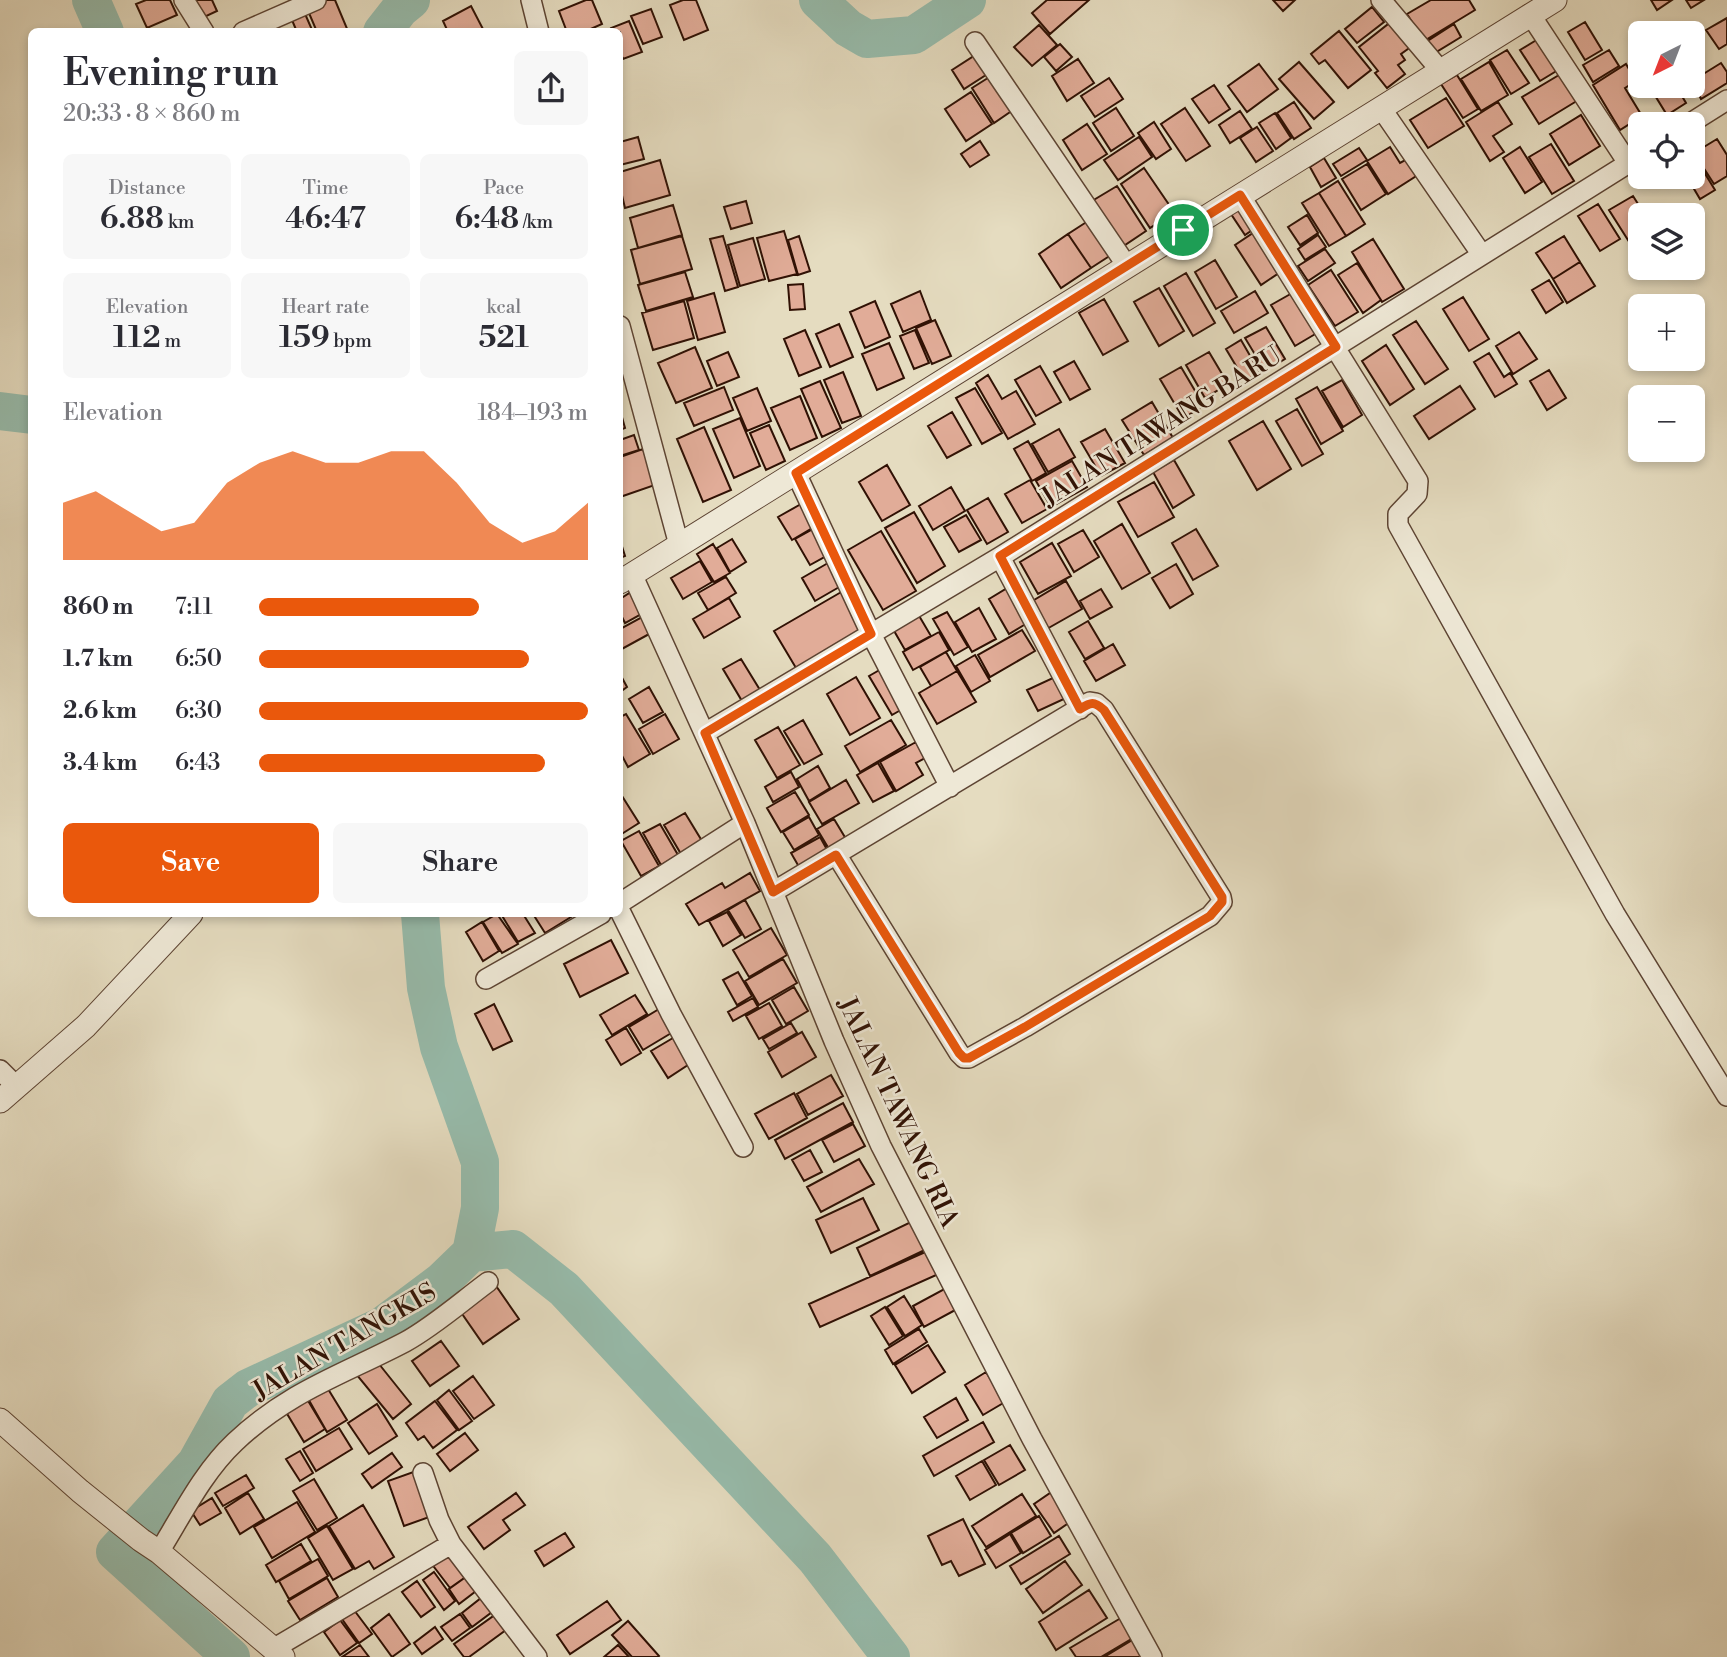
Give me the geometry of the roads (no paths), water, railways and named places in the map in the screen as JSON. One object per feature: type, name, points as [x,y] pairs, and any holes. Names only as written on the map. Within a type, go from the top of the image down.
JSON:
[{"type":"street","points":[[184,0],[202,28]]},
{"type":"street","points":[[252,28],[316,0]]},
{"type":"street","points":[[531,0],[538,28]]},
{"type":"street","points":[[1381,0],[1440,70]]},
{"type":"street","points":[[626,578],[1555,0]]},
{"type":"street","points":[[1530,15],[1628,151]]},
{"type":"street","points":[[975,42],[1127,266]]},
{"type":"street","points":[[1705,114],[1727,100]]},
{"type":"street","points":[[1381,108],[1482,255]]},
{"type":"street","name":"JALAN TAWANG BARU","points":[[705,733],[1000,556],[1628,163]]},
{"type":"street","points":[[1240,195],[1418,481],[1417,494],[1398,514],[1398,525],[1615,914],[1727,1096]]},
{"type":"street","points":[[623,337],[679,545]]},
{"type":"street","points":[[796,473],[871,634],[950,787]]},
{"type":"street","points":[[1000,556],[1080,709]]},
{"type":"street","name":"JALAN TAWANG RIA","points":[[626,578],[705,733],[834,1041],[898,1180],[1032,1439],[1152,1657]]},
{"type":"street","points":[[773,892],[1090,702],[1096,703],[1104,710],[1222,897],[1222,902],[1210,916],[969,1058],[962,1056],[836,855]]},
{"type":"street","points":[[623,901],[745,824]]},
{"type":"street","points":[[0,1070],[8,1094],[86,1026],[188,917]]},
{"type":"street","points":[[486,979],[596,917]]},
{"type":"street","points":[[623,917],[671,1014],[743,1147]]},
{"type":"street","name":"JALAN TANGKIS","points":[[150,1546],[233,1444],[267,1414],[321,1382],[408,1340],[488,1282]]},
{"type":"street","points":[[0,1420],[80,1491],[278,1653],[451,1545]]},
{"type":"street","points":[[423,1473],[439,1520],[451,1545],[537,1657]]},
{"type":"waterway","points":[[91,0],[103,28]]},
{"type":"waterway","points":[[385,28],[411,0]]},
{"type":"waterway","points":[[818,0],[848,28],[867,39],[914,35],[967,0]]},
{"type":"waterway","points":[[0,411],[28,414]]},
{"type":"waterway","points":[[231,1657],[115,1552],[196,1463],[230,1402],[248,1388],[382,1326],[442,1281],[471,1253],[480,1208],[480,1162],[439,1047],[426,988],[420,917]]},
{"type":"waterway","points":[[471,1253],[513,1249],[564,1289],[815,1558],[891,1657]]}]
